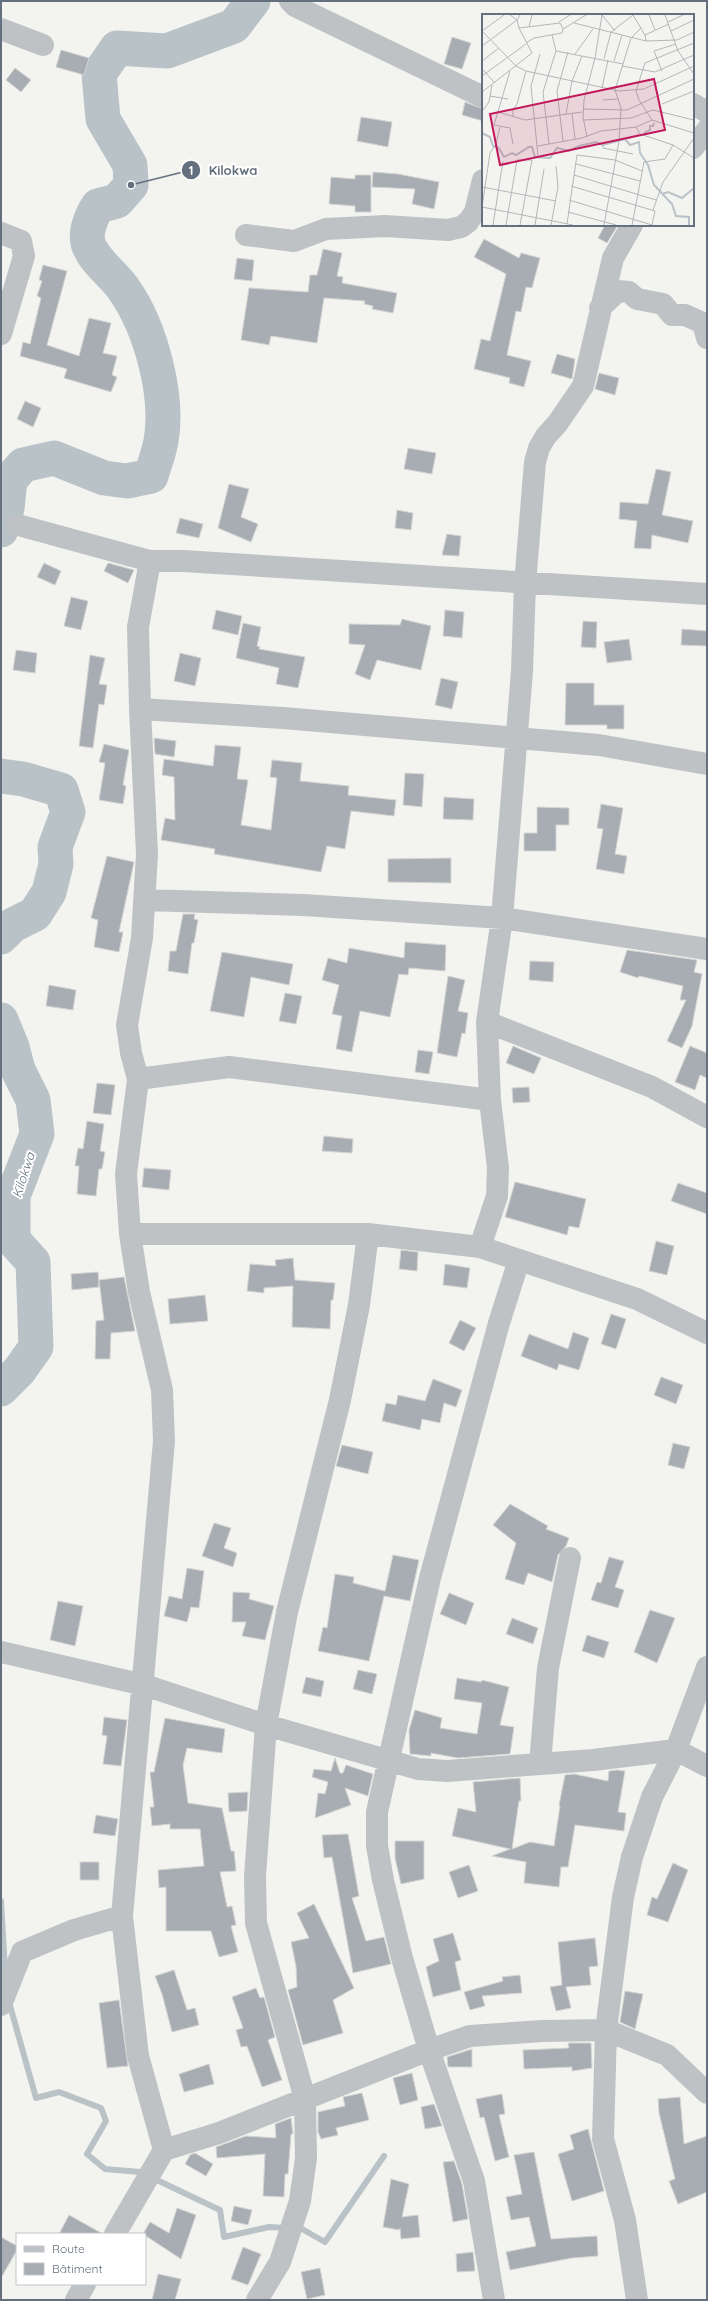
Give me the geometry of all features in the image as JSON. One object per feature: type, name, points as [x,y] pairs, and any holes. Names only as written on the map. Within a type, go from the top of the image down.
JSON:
[{"type":"street","points":[[290,1],[295,6],[482,97]]},
{"type":"street","points":[[1,29],[43,45]]},
{"type":"street","points":[[694,105],[707,112]]},
{"type":"street","points":[[694,147],[707,130]]},
{"type":"street","points":[[246,235],[294,241],[326,229],[385,226],[448,230],[461,227],[475,212],[482,184]]},
{"type":"street","points":[[480,1247],[497,1196],[498,1168],[490,1100],[487,1022],[502,918],[522,671],[525,584],[535,462],[539,448],[546,436],[557,424],[583,386],[612,258],[631,226]]},
{"type":"street","points":[[1,233],[21,240],[24,256],[1,334]]},
{"type":"street","points":[[600,308],[618,291],[629,292],[637,299],[663,304],[672,315],[685,315],[703,323],[707,338]]},
{"type":"street","points":[[18,525],[150,561],[183,561],[525,584],[707,594]]},
{"type":"street","points":[[150,561],[138,628],[140,709],[148,854],[142,938],[127,1024],[131,1053],[138,1079],[126,1174],[130,1234],[139,1292],[162,1390],[164,1441],[144,1685],[122,1916],[138,2056],[164,2150]]},
{"type":"street","points":[[140,709],[283,718],[599,745],[707,764]]},
{"type":"street","points":[[144,900],[302,905],[502,918],[707,949]]},
{"type":"street","points":[[487,1022],[652,1087],[707,1117]]},
{"type":"street","points":[[138,1079],[230,1067],[490,1100]]},
{"type":"street","points":[[130,1234],[368,1234],[480,1247],[637,1299],[707,1332]]},
{"type":"street","points":[[257,2300],[280,2262],[300,2201],[306,2158],[305,2099],[256,1923],[255,1876],[266,1725],[287,1612],[340,1400],[359,1305],[368,1234]]},
{"type":"street","points":[[494,2300],[474,2181],[429,2050],[402,1958],[377,1846],[377,1812],[390,1762],[430,1578],[499,1323],[519,1260]]},
{"type":"street","points":[[540,1764],[548,1668],[570,1558]]},
{"type":"street","points":[[3,1652],[144,1685],[266,1725],[418,1769],[447,1771],[540,1764],[676,1750],[707,1766]]},
{"type":"street","points":[[637,2300],[625,2220],[603,2139],[606,2030],[624,1896],[632,1857],[652,1797],[676,1750],[707,1667]]},
{"type":"street","points":[[2,2003],[22,1952],[74,1930],[122,1916]]},
{"type":"street","points":[[116,2233],[164,2150],[219,2133],[429,2050],[470,2036],[542,2031],[606,2030],[667,2054],[707,2093]]},
{"type":"street","points":[[76,2300],[84,2285]]},
{"type":"building","points":[[452,37],[471,43],[462,69],[444,64]]},
{"type":"building","points":[[61,50],[89,58],[84,75],[56,67]]},
{"type":"building","points":[[15,68],[31,80],[21,92],[6,80]]},
{"type":"building","points":[[465,102],[482,109],[482,121],[462,115]]},
{"type":"building","points":[[361,117],[392,122],[388,147],[357,141]]},
{"type":"building","points":[[373,172],[398,174],[439,182],[434,209],[412,204],[415,189],[372,187]]},
{"type":"building","points":[[355,175],[371,175],[371,212],[355,212],[355,206],[329,204],[331,177],[355,179]]},
{"type":"building","points":[[604,226],[617,226],[607,243],[598,238]]},
{"type":"building","points":[[484,239],[519,258],[521,253],[540,258],[532,288],[526,287],[521,312],[516,311],[507,355],[531,361],[524,387],[509,383],[510,378],[474,369],[481,339],[490,341],[506,274],[474,257]]},
{"type":"building","points":[[323,249],[342,253],[337,276],[343,277],[342,283],[397,293],[393,313],[372,309],[373,306],[364,304],[365,301],[324,298],[317,343],[271,336],[269,345],[241,340],[249,288],[308,292],[310,275],[317,275]]},
{"type":"building","points":[[237,258],[254,260],[252,281],[234,279]]},
{"type":"building","points":[[43,265],[67,271],[47,345],[79,356],[89,318],[111,323],[103,353],[117,356],[112,375],[117,377],[111,392],[64,378],[67,369],[20,356],[23,342],[30,344],[41,298],[37,296],[42,281],[39,280]]},
{"type":"building","points":[[557,354],[575,359],[572,379],[551,373]]},
{"type":"building","points":[[599,373],[619,378],[615,395],[595,389]]},
{"type":"building","points":[[25,401],[41,408],[33,427],[17,419]]},
{"type":"building","points":[[408,448],[436,453],[432,474],[404,469]]},
{"type":"building","points":[[656,469],[671,472],[662,515],[693,521],[688,543],[652,535],[651,549],[634,548],[637,521],[619,519],[620,502],[648,504]]},
{"type":"building","points":[[229,484],[249,489],[241,517],[258,524],[251,542],[218,528]]},
{"type":"building","points":[[397,510],[413,513],[411,530],[395,528]]},
{"type":"building","points":[[180,518],[203,524],[199,538],[176,533]]},
{"type":"building","points":[[447,534],[461,536],[459,556],[442,555]]},
{"type":"building","points":[[44,563],[61,571],[55,585],[37,577]]},
{"type":"building","points":[[108,563],[134,570],[128,583],[104,571]]},
{"type":"building","points":[[71,597],[88,601],[81,630],[64,626]]},
{"type":"building","points":[[216,610],[242,616],[238,635],[212,629]]},
{"type":"building","points":[[445,610],[464,612],[462,638],[443,636]]},
{"type":"building","points":[[402,619],[431,626],[421,670],[377,660],[370,680],[355,674],[365,645],[349,644],[349,624],[400,625]]},
{"type":"building","points":[[583,621],[597,622],[596,648],[581,647]]},
{"type":"building","points":[[243,623],[261,627],[257,646],[260,647],[259,649],[305,657],[298,688],[276,684],[279,668],[236,658]]},
{"type":"building","points":[[682,629],[707,631],[707,646],[681,645]]},
{"type":"building","points":[[629,639],[632,660],[607,663],[604,642]]},
{"type":"building","points":[[16,650],[37,653],[35,673],[13,670]]},
{"type":"building","points":[[180,653],[201,658],[195,686],[174,681]]},
{"type":"building","points":[[90,655],[105,658],[99,684],[107,685],[104,705],[99,704],[93,748],[79,746]]},
{"type":"building","points":[[441,678],[458,682],[452,709],[435,705]]},
{"type":"building","points":[[566,683],[594,683],[594,705],[624,705],[624,729],[607,729],[607,725],[565,725]]},
{"type":"building","points":[[154,738],[176,741],[174,757],[155,754]]},
{"type":"building","points":[[104,744],[129,750],[123,785],[126,786],[123,804],[99,800],[105,763],[99,762]]},
{"type":"building","points":[[215,745],[241,747],[237,779],[248,780],[241,825],[271,830],[277,778],[270,777],[272,760],[302,763],[300,781],[349,786],[348,795],[396,800],[394,816],[351,811],[345,849],[327,846],[321,872],[214,854],[215,849],[161,840],[165,818],[175,820],[174,777],[162,775],[164,759],[213,766]]},
{"type":"building","points":[[405,773],[424,774],[422,807],[403,805]]},
{"type":"building","points":[[444,797],[474,799],[473,820],[443,819]]},
{"type":"building","points":[[601,804],[623,808],[615,854],[627,856],[624,874],[596,869],[603,829],[597,828]]},
{"type":"building","points":[[537,807],[569,808],[569,825],[556,825],[556,851],[524,851],[524,833],[537,833]]},
{"type":"building","points":[[107,856],[134,862],[119,932],[123,932],[119,952],[94,947],[98,920],[91,918]]},
{"type":"building","points":[[451,858],[451,883],[388,882],[388,859]]},
{"type":"building","points":[[183,914],[195,914],[194,919],[198,920],[194,943],[192,943],[188,974],[168,971],[170,951],[176,951]]},
{"type":"building","points":[[405,942],[446,945],[445,971],[409,968],[408,975],[399,974],[390,1017],[360,1011],[352,1052],[336,1049],[342,1016],[332,1014],[339,985],[322,980],[328,958],[347,963],[349,948],[404,958]]},
{"type":"building","points":[[627,950],[697,960],[694,972],[702,974],[692,1026],[682,1048],[667,1041],[686,1000],[680,1000],[683,986],[639,976],[638,978],[620,972]]},
{"type":"building","points":[[222,952],[293,964],[289,985],[251,977],[244,1017],[210,1011]]},
{"type":"building","points":[[530,961],[554,962],[553,982],[529,980]]},
{"type":"building","points":[[448,976],[465,980],[458,1011],[468,1013],[465,1034],[462,1033],[457,1057],[437,1053]]},
{"type":"building","points":[[49,985],[76,990],[73,1010],[46,1006]]},
{"type":"building","points":[[285,993],[302,996],[296,1024],[279,1021]]},
{"type":"building","points":[[513,1046],[541,1058],[534,1074],[506,1063]]},
{"type":"building","points":[[690,1046],[707,1053],[707,1078],[700,1075],[695,1090],[675,1082]]},
{"type":"building","points":[[418,1050],[433,1052],[429,1074],[415,1072]]},
{"type":"building","points":[[97,1083],[115,1085],[111,1115],[93,1113]]},
{"type":"building","points":[[529,1087],[530,1102],[513,1103],[512,1088]]},
{"type":"building","points":[[87,1121],[104,1124],[100,1151],[105,1152],[102,1169],[99,1169],[96,1196],[77,1194],[79,1166],[75,1166],[78,1148],[83,1149]]},
{"type":"building","points":[[324,1136],[353,1139],[352,1153],[322,1151]]},
{"type":"building","points":[[144,1168],[171,1170],[169,1190],[142,1187]]},
{"type":"building","points":[[515,1182],[586,1199],[579,1228],[569,1226],[567,1235],[505,1217]]},
{"type":"building","points":[[678,1183],[707,1193],[707,1214],[671,1201]]},
{"type":"building","points":[[656,1241],[674,1246],[667,1275],[649,1271]]},
{"type":"building","points":[[401,1250],[418,1252],[417,1271],[399,1269]]},
{"type":"building","points":[[293,1258],[295,1280],[335,1283],[333,1300],[331,1300],[330,1329],[292,1327],[293,1286],[264,1288],[264,1293],[247,1291],[250,1264],[276,1266],[275,1260]]},
{"type":"building","points":[[445,1264],[470,1268],[467,1288],[443,1285]]},
{"type":"building","points":[[98,1272],[99,1287],[72,1290],[71,1274]]},
{"type":"building","points":[[124,1277],[135,1331],[111,1333],[110,1359],[95,1359],[96,1321],[104,1320],[99,1280]]},
{"type":"building","points":[[205,1295],[208,1321],[170,1324],[168,1299]]},
{"type":"building","points":[[611,1314],[626,1319],[616,1349],[601,1344]]},
{"type":"building","points":[[460,1320],[476,1328],[464,1351],[449,1343]]},
{"type":"building","points":[[573,1332],[589,1338],[579,1370],[559,1364],[557,1370],[521,1356],[529,1334],[568,1349]]},
{"type":"building","points":[[661,1377],[683,1385],[676,1404],[654,1395]]},
{"type":"building","points":[[433,1379],[462,1390],[456,1407],[444,1403],[440,1423],[422,1419],[420,1430],[382,1421],[386,1403],[396,1405],[398,1395],[425,1401]]},
{"type":"building","points":[[673,1443],[690,1447],[684,1469],[668,1465]]},
{"type":"building","points":[[342,1445],[373,1452],[368,1474],[336,1466]]},
{"type":"building","points":[[510,1504],[548,1526],[546,1529],[569,1538],[566,1546],[558,1555],[552,1582],[528,1573],[524,1585],[505,1579],[516,1543],[493,1525]]},
{"type":"building","points":[[214,1523],[231,1528],[224,1548],[237,1553],[233,1567],[202,1556]]},
{"type":"building","points":[[393,1555],[419,1560],[410,1601],[384,1596],[369,1661],[318,1651],[323,1627],[327,1628],[335,1574],[354,1577],[353,1583],[385,1591]]},
{"type":"building","points":[[609,1557],[624,1561],[615,1587],[624,1590],[618,1608],[591,1600],[597,1582],[601,1583]]},
{"type":"building","points":[[187,1568],[204,1571],[199,1608],[191,1607],[187,1622],[164,1616],[169,1596],[182,1599]]},
{"type":"building","points":[[233,1592],[250,1593],[249,1599],[274,1606],[265,1640],[242,1636],[246,1622],[232,1622]]},
{"type":"building","points":[[449,1593],[474,1603],[466,1625],[440,1614]]},
{"type":"building","points":[[58,1601],[83,1606],[75,1646],[50,1640]]},
{"type":"building","points":[[650,1610],[675,1618],[657,1663],[634,1652]]},
{"type":"building","points":[[512,1618],[538,1628],[533,1644],[506,1634]]},
{"type":"building","points":[[587,1635],[609,1642],[604,1658],[582,1651]]},
{"type":"building","points":[[358,1670],[377,1674],[372,1694],[353,1689]]},
{"type":"building","points":[[306,1677],[324,1681],[321,1697],[302,1693]]},
{"type":"building","points":[[457,1678],[481,1682],[482,1680],[509,1687],[500,1725],[514,1727],[510,1754],[458,1758],[431,1753],[431,1756],[410,1754],[409,1730],[415,1710],[442,1718],[440,1728],[477,1734],[482,1703],[454,1699]]},
{"type":"building","points":[[104,1717],[127,1720],[121,1766],[103,1764],[107,1736],[102,1735]]},
{"type":"building","points":[[165,1718],[225,1729],[222,1753],[187,1748],[183,1765],[188,1803],[222,1808],[231,1851],[234,1851],[236,1871],[220,1872],[227,1907],[232,1906],[236,1925],[231,1926],[238,1952],[219,1957],[211,1931],[166,1931],[166,1887],[159,1888],[158,1870],[204,1866],[200,1829],[170,1829],[170,1824],[152,1826],[150,1807],[154,1807],[150,1772],[154,1772]]},
{"type":"building","points":[[335,1758],[340,1773],[343,1773],[346,1765],[373,1774],[368,1796],[345,1788],[351,1805],[315,1818],[318,1793],[325,1794],[328,1782],[312,1777],[314,1769],[331,1771]]},
{"type":"building","points":[[609,1771],[625,1771],[618,1812],[626,1813],[624,1831],[575,1825],[568,1867],[561,1867],[559,1887],[524,1883],[526,1862],[492,1856],[510,1849],[452,1836],[458,1808],[476,1812],[473,1782],[520,1778],[521,1801],[519,1801],[512,1849],[530,1842],[554,1846],[559,1805],[565,1775],[574,1774],[608,1781]]},
{"type":"building","points":[[248,1792],[247,1811],[229,1812],[228,1793]]},
{"type":"building","points":[[96,1815],[118,1819],[115,1836],[93,1833]]},
{"type":"building","points":[[348,1834],[359,1896],[352,1898],[366,1941],[384,1937],[391,1964],[353,1973],[332,1857],[324,1858],[322,1835]]},
{"type":"building","points":[[395,1841],[424,1841],[424,1879],[401,1884],[395,1858]]},
{"type":"building","points":[[80,1862],[99,1862],[99,1880],[80,1880]]},
{"type":"building","points":[[673,1863],[688,1870],[668,1922],[647,1915],[652,1897],[657,1899]]},
{"type":"building","points":[[469,1865],[478,1891],[458,1898],[449,1872]]},
{"type":"building","points":[[314,1904],[354,1988],[333,2000],[343,2033],[303,2045],[288,1990],[297,1987],[296,1966],[291,1942],[309,1938],[297,1913]]},
{"type":"building","points":[[453,1933],[461,1960],[455,1962],[461,1990],[433,1997],[426,1967],[439,1961],[433,1939]]},
{"type":"building","points":[[595,1938],[598,1966],[589,1967],[591,1985],[566,1987],[571,2008],[556,2011],[550,1987],[562,1985],[558,1942]]},
{"type":"building","points":[[174,1970],[187,2010],[195,2008],[199,2025],[172,2032],[162,1994],[155,1976]]},
{"type":"building","points":[[520,1975],[522,1993],[482,1996],[485,2006],[470,2010],[464,1992],[503,1981],[502,1977]]},
{"type":"building","points":[[256,1988],[260,1998],[264,1997],[275,2037],[268,2040],[282,2080],[262,2087],[247,2046],[241,2047],[236,2030],[243,2028],[232,1997]]},
{"type":"building","points":[[625,1991],[643,1994],[635,2029],[620,2022]]},
{"type":"building","points":[[119,2000],[128,2066],[107,2068],[99,2003]]},
{"type":"building","points":[[568,2043],[591,2043],[592,2068],[572,2071],[572,2067],[524,2069],[523,2050],[569,2048]]},
{"type":"building","points":[[472,2049],[472,2067],[448,2067],[447,2057]]},
{"type":"building","points":[[209,2064],[214,2084],[184,2092],[179,2074]]},
{"type":"building","points":[[412,2073],[418,2100],[400,2105],[393,2078]]},
{"type":"building","points":[[362,2093],[369,2120],[336,2128],[338,2135],[321,2139],[318,2132],[318,2112],[345,2106],[343,2097]]},
{"type":"building","points":[[502,2094],[505,2114],[499,2115],[509,2157],[495,2161],[484,2117],[480,2118],[476,2099]]},
{"type":"building","points":[[680,2097],[684,2144],[707,2136],[707,2192],[678,2204],[669,2181],[675,2179],[659,2113],[658,2099]]},
{"type":"building","points":[[434,2104],[442,2126],[425,2129],[421,2107]]},
{"type":"building","points":[[291,2118],[293,2134],[291,2134],[288,2174],[285,2174],[284,2197],[263,2196],[265,2154],[217,2158],[216,2147],[246,2136],[276,2138],[275,2124]]},
{"type":"building","points":[[588,2129],[604,2191],[572,2201],[558,2154],[574,2149],[570,2135]]},
{"type":"building","points":[[534,2152],[551,2239],[597,2236],[598,2256],[572,2258],[510,2270],[506,2252],[536,2246],[529,2217],[511,2220],[506,2197],[522,2194],[514,2155]]},
{"type":"building","points":[[195,2153],[213,2164],[206,2176],[185,2164],[190,2155]]},
{"type":"building","points":[[454,2161],[462,2184],[468,2219],[453,2222],[443,2162]]},
{"type":"building","points":[[391,2179],[409,2184],[402,2217],[418,2215],[420,2237],[401,2239],[400,2228],[399,2230],[383,2227]]},
{"type":"building","points":[[234,2206],[252,2210],[248,2225],[231,2221]]},
{"type":"building","points":[[177,2208],[196,2215],[181,2259],[146,2236],[146,2233],[144,2233],[150,2222],[169,2233]]},
{"type":"building","points":[[69,2215],[101,2233],[60,2233]]},
{"type":"building","points":[[1,2237],[16,2245],[16,2252],[1,2278]]},
{"type":"building","points":[[243,2247],[261,2254],[248,2285],[231,2279]]},
{"type":"building","points":[[473,2252],[475,2271],[457,2272],[456,2254]]},
{"type":"building","points":[[320,2268],[325,2295],[307,2299],[301,2272]]},
{"type":"building","points":[[158,2274],[181,2279],[175,2300],[152,2300]]},
{"type":"waterway","name":"Kilokwa","points":[[1,530],[7,508],[10,480],[23,465],[54,458],[104,478],[127,481],[151,476],[161,441],[163,423],[160,384],[156,363],[143,324],[134,307],[121,285],[95,256],[91,250],[87,238],[87,233],[93,214],[98,206],[117,201],[131,185],[130,165],[103,119],[99,74],[117,48],[167,51],[234,26],[253,1]]},
{"type":"waterway","name":"Kilokwa","points":[[1,776],[23,779],[61,790],[68,812],[55,847],[56,864],[49,892],[35,914],[13,925],[1,937]]},
{"type":"waterway","name":"Kilokwa","points":[[1,1020],[12,1047],[18,1070],[33,1100],[37,1134],[13,1196],[13,1240],[33,1262],[36,1347],[19,1371],[1,1389]]},
{"type":"waterway","points":[[1,1901],[5,1971]]},
{"type":"waterway","points":[[9,2002],[36,2098],[59,2092],[101,2108],[106,2121],[87,2154],[105,2169],[140,2172],[220,2210],[224,2237],[269,2227],[286,2228]]},
{"type":"waterway","points":[[296,2229],[302,2229],[325,2242],[384,2156]]},
{"type":"place","name":"Kilokwa","points":[[131,185]]}]
